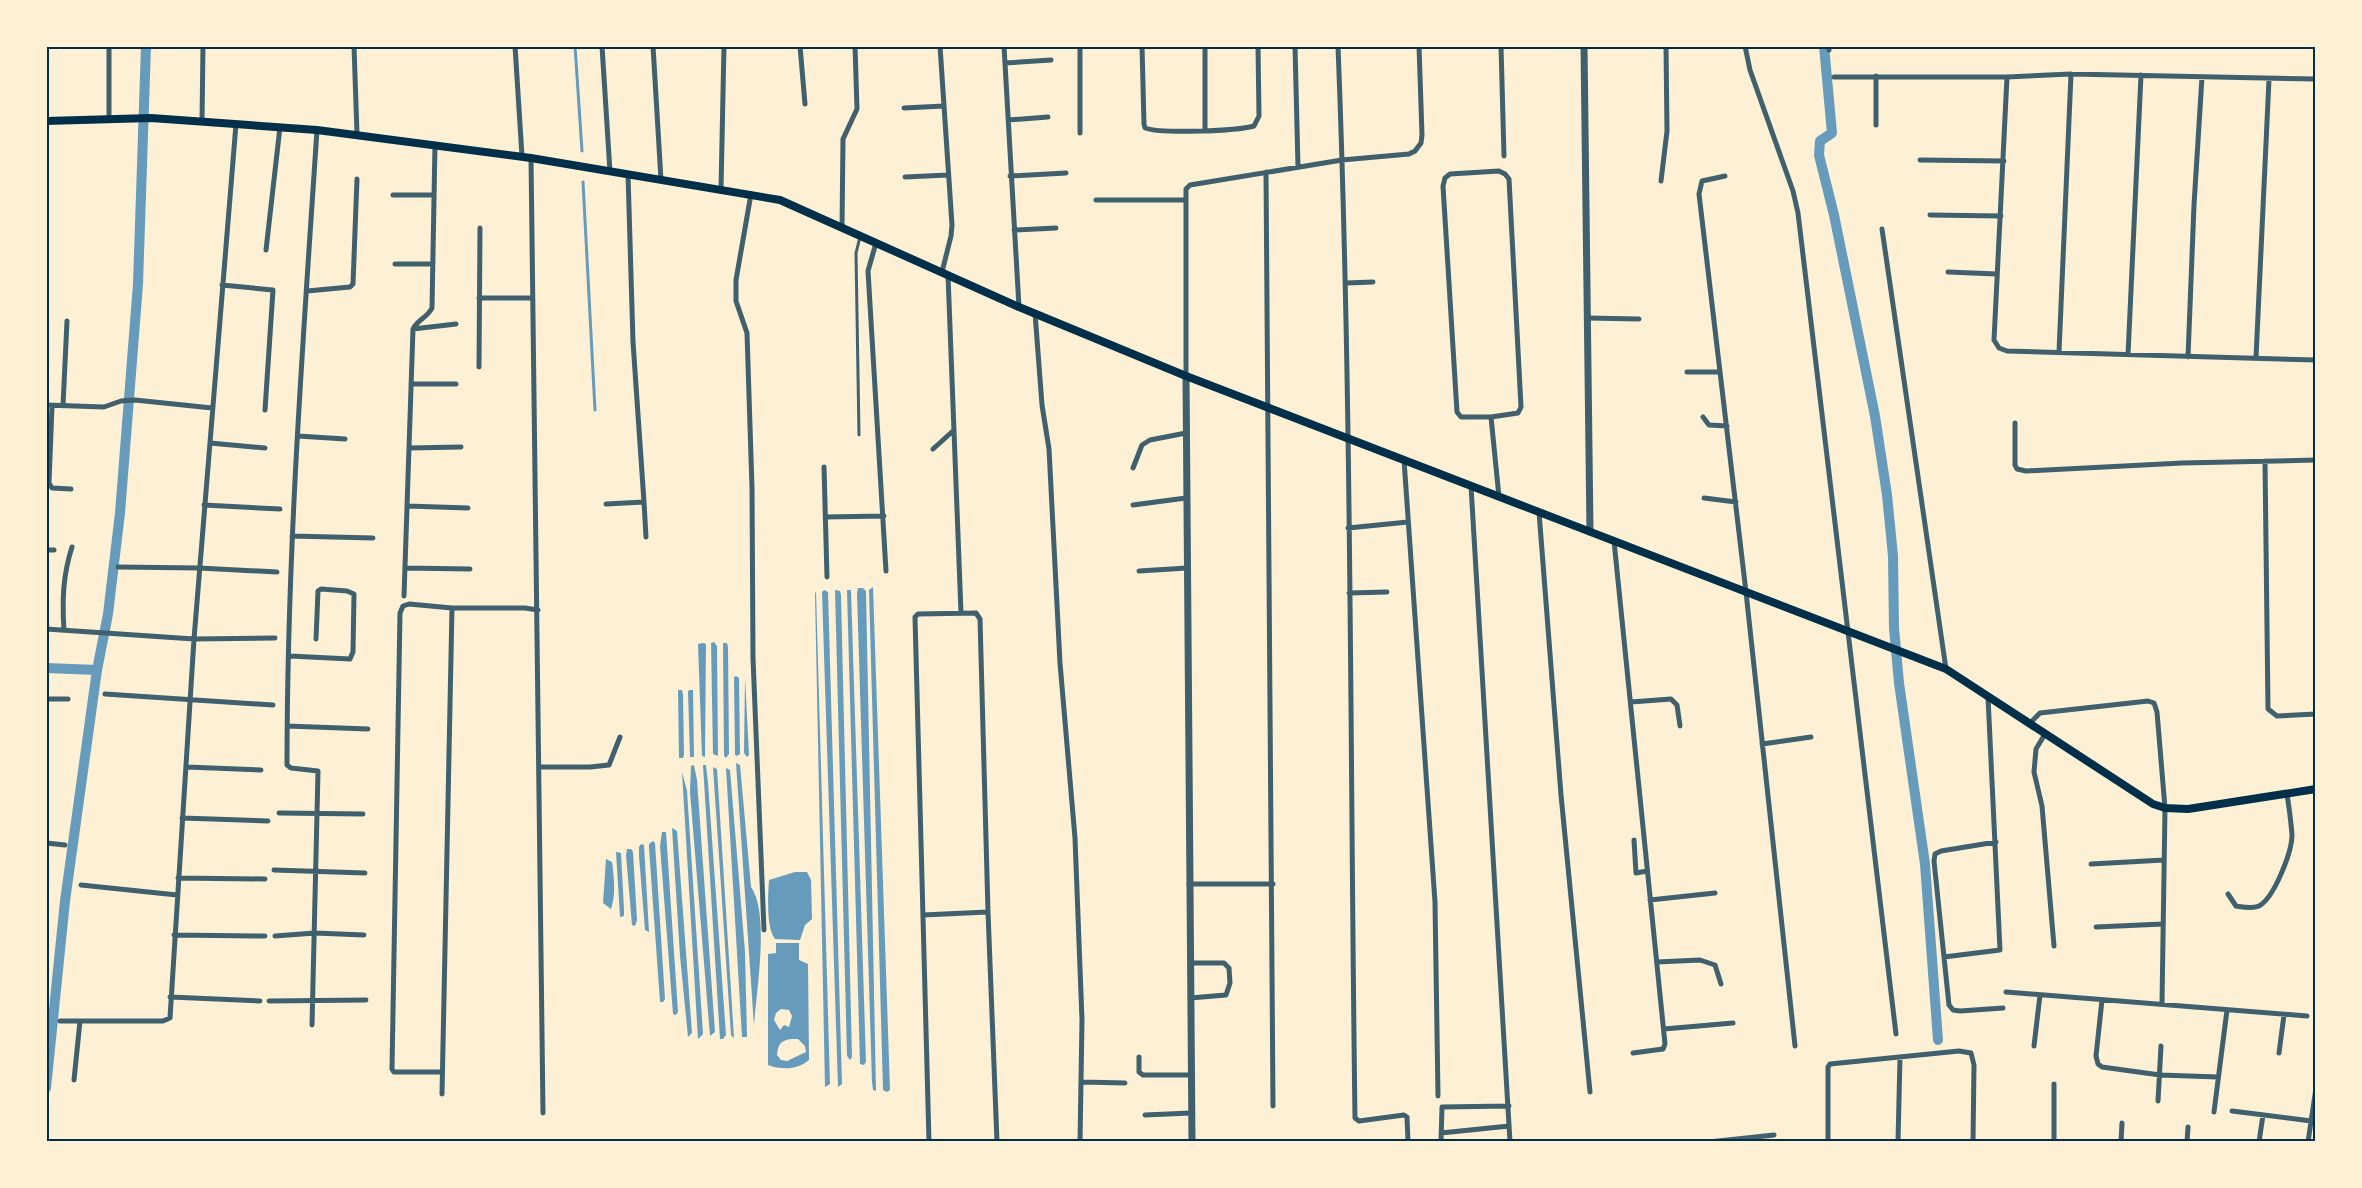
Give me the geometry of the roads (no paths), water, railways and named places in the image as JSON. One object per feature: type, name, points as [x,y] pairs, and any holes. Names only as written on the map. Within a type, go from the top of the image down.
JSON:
[{"type":"main road","points":[[46,121],[151,118],[357,134],[522,156],[780,200],[1019,307],[1186,376],[1946,669],[2153,804],[2165,808],[2188,809],[2316,789]]},
{"type":"street","points":[[109,46],[109,119]]},
{"type":"street","points":[[202,121],[203,46]]},
{"type":"street","points":[[354,46],[357,134]]},
{"type":"street","points":[[515,46],[522,156]]},
{"type":"street","points":[[602,46],[610,172]]},
{"type":"street","points":[[653,46],[661,180]]},
{"type":"street","points":[[721,189],[724,46]]},
{"type":"street","points":[[800,46],[805,104]]},
{"type":"street","points":[[842,228],[843,139],[857,109],[855,46]]},
{"type":"street","points":[[940,46],[951,236],[945,274],[961,613]]},
{"type":"street","points":[[1004,46],[1019,307]]},
{"type":"street","points":[[1080,46],[1080,134]]},
{"type":"street","points":[[1142,46],[1145,128],[1154,130],[1206,130],[1254,126],[1259,116],[1258,46]]},
{"type":"street","points":[[1205,46],[1206,130]]},
{"type":"street","points":[[1295,46],[1298,167]]},
{"type":"street","points":[[1338,46],[1346,283],[1355,1118],[1359,1121],[1404,1114],[1407,1117],[1408,1142]]},
{"type":"street","points":[[1192,1142],[1185,192],[1190,185],[1266,172],[1342,160],[1409,154],[1418,148],[1422,135],[1419,46]]},
{"type":"street","points":[[1501,46],[1504,156]]},
{"type":"street","points":[[1584,46],[1590,532]]},
{"type":"street","points":[[1661,181],[1667,131],[1665,46]]},
{"type":"street","points":[[1745,46],[1750,70],[1793,191],[1798,213],[1896,1034]]},
{"type":"street","points":[[1005,63],[1051,60]]},
{"type":"street","points":[[2059,352],[2071,74]]},
{"type":"street","points":[[1834,77],[2007,77],[2071,74],[2316,79]]},
{"type":"street","points":[[2128,355],[2141,75]]},
{"type":"street","points":[[1876,76],[1876,125]]},
{"type":"street","points":[[2007,77],[1994,340],[1999,348],[2007,351],[2316,360]]},
{"type":"street","points":[[2188,357],[2202,77]]},
{"type":"street","points":[[2256,358],[2269,79]]},
{"type":"street","points":[[904,108],[944,106]]},
{"type":"street","points":[[1008,120],[1048,117]]},
{"type":"street","points":[[60,1021],[170,1019],[194,639],[236,124]]},
{"type":"street","points":[[266,250],[280,127]]},
{"type":"street","points":[[312,1024],[318,771],[291,768],[287,765],[287,726],[292,536],[317,130]]},
{"type":"street","points":[[404,596],[413,329],[416,322],[428,315],[432,308],[435,144]]},
{"type":"street","points":[[531,158],[543,1113]]},
{"type":"street","points":[[1920,160],[2004,161]]},
{"type":"street","points":[[1499,171],[1509,179],[1521,407],[1518,413],[1491,417],[1461,417],[1457,412],[1443,186],[1445,178],[1450,174],[1499,171]]},
{"type":"street","points":[[1266,172],[1274,1106]]},
{"type":"street","points":[[1010,176],[1066,173]]},
{"type":"street","points":[[628,174],[633,342],[646,537]]},
{"type":"street","points":[[905,177],[948,175]]},
{"type":"street","points":[[1725,176],[1705,180],[1700,185],[1795,1046]]},
{"type":"street","points":[[307,291],[350,287],[353,284],[357,179]]},
{"type":"street","points":[[751,194],[747,227],[740,250],[736,300],[747,333],[752,488],[753,658],[764,930]]},
{"type":"street","points":[[393,195],[434,195]]},
{"type":"street","points":[[1096,200],[1185,200]]},
{"type":"street","points":[[1930,214],[2001,216]]},
{"type":"street","points":[[479,367],[480,228]]},
{"type":"street","points":[[1014,230],[1056,228]]},
{"type":"street","points":[[1882,229],[1946,669]]},
{"type":"street","points":[[876,243],[868,271],[886,571]]},
{"type":"street","points":[[396,264],[433,264]]},
{"type":"street","points":[[1948,272],[1997,274]]},
{"type":"street","points":[[1346,283],[1373,282]]},
{"type":"street","points":[[222,285],[273,290],[266,410]]},
{"type":"street","points":[[479,298],[532,298]]},
{"type":"street","points":[[1035,313],[1042,405],[1049,449],[1060,663],[1075,838],[1082,1020],[1080,1142]]},
{"type":"street","points":[[1588,318],[1639,319]]},
{"type":"street","points":[[63,406],[67,321]]},
{"type":"street","points":[[413,329],[456,324]]},
{"type":"street","points":[[1687,372],[1720,372]]},
{"type":"street","points":[[411,384],[456,384]]},
{"type":"street","points":[[70,489],[52,488],[49,483],[49,405],[104,407],[121,401],[135,400],[212,408]]},
{"type":"street","points":[[1491,417],[1499,497]]},
{"type":"street","points":[[1703,417],[1709,425],[1727,426]]},
{"type":"street","points":[[2015,423],[2015,465],[2021,471],[2316,460]]},
{"type":"street","points":[[933,449],[953,431]]},
{"type":"street","points":[[1133,468],[1142,445],[1150,440],[1186,433]]},
{"type":"street","points":[[298,436],[345,439]]},
{"type":"street","points":[[210,443],[265,448]]},
{"type":"street","points":[[409,448],[461,447]]},
{"type":"street","points":[[1404,460],[1435,902],[1438,1096]]},
{"type":"street","points":[[2265,461],[2268,709],[2277,716],[2316,714]]},
{"type":"street","points":[[824,467],[827,577]]},
{"type":"street","points":[[1471,486],[1510,1142]]},
{"type":"street","points":[[1133,504],[1186,498]]},
{"type":"street","points":[[1704,498],[1736,502]]},
{"type":"street","points":[[606,504],[644,502]]},
{"type":"street","points":[[204,505],[280,509]]},
{"type":"street","points":[[407,506],[468,508]]},
{"type":"street","points":[[1539,512],[1562,795],[1590,1092]]},
{"type":"street","points":[[825,517],[884,516]]},
{"type":"street","points":[[1348,528],[1408,522]]},
{"type":"street","points":[[292,536],[373,538]]},
{"type":"street","points":[[1614,541],[1665,1044],[1663,1049],[1633,1053]]},
{"type":"street","points":[[64,630],[62,596],[65,569],[72,547]]},
{"type":"street","points":[[46,550],[54,550]]},
{"type":"street","points":[[118,567],[277,572]]},
{"type":"street","points":[[405,568],[470,569]]},
{"type":"street","points":[[1139,571],[1187,568]]},
{"type":"street","points":[[290,656],[350,659],[353,652],[354,594],[347,591],[321,589],[318,591],[316,639]]},
{"type":"street","points":[[1349,593],[1387,592]]},
{"type":"street","points":[[442,1072],[394,1072],[392,1069],[400,613],[404,606],[409,604],[452,608],[538,610]]},
{"type":"street","points":[[442,1094],[452,608]]},
{"type":"street","points":[[929,1142],[915,617],[922,614],[976,613],[980,619],[997,1142]]},
{"type":"street","points":[[46,629],[194,639],[275,638]]},
{"type":"street","points":[[105,694],[273,705]]},
{"type":"street","points":[[1944,957],[2000,950],[1988,697]]},
{"type":"street","points":[[46,699],[68,699]]},
{"type":"street","points":[[1631,702],[1671,699],[1677,705],[1680,726]]},
{"type":"street","points":[[2029,724],[2040,713],[2148,701],[2154,704],[2157,712],[2165,808],[2162,1004]]},
{"type":"street","points":[[287,726],[368,729]]},
{"type":"street","points":[[2045,734],[2036,749],[2034,771],[2042,806],[2054,946]]},
{"type":"street","points":[[539,766],[609,765],[620,737]]},
{"type":"street","points":[[1762,744],[1811,737]]},
{"type":"street","points":[[186,767],[261,770]]},
{"type":"street","points":[[2228,894],[2236,906],[2252,908],[2261,905],[2271,892],[2290,849],[2292,836],[2287,794]]},
{"type":"street","points":[[279,813],[363,814]]},
{"type":"street","points":[[182,818],[268,821]]},
{"type":"street","points":[[1634,840],[1636,873],[1647,871]]},
{"type":"street","points":[[1996,842],[1935,854],[1949,1005],[1953,1010],[2003,1008]]},
{"type":"street","points":[[46,843],[65,845]]},
{"type":"street","points":[[2091,864],[2164,860]]},
{"type":"street","points":[[274,870],[365,873]]},
{"type":"street","points":[[178,878],[265,879]]},
{"type":"street","points":[[1189,884],[1272,884]]},
{"type":"street","points":[[81,885],[177,895]]},
{"type":"street","points":[[1650,900],[1715,893]]},
{"type":"street","points":[[923,915],[988,912]]},
{"type":"street","points":[[2096,927],[2163,924]]},
{"type":"street","points":[[275,936],[315,933],[364,935]]},
{"type":"street","points":[[174,935],[265,936]]},
{"type":"street","points":[[1657,962],[1700,960],[1715,965],[1720,984]]},
{"type":"street","points":[[1190,963],[1224,963],[1229,968],[1230,983],[1226,995],[1190,998]]},
{"type":"street","points":[[2006,992],[2307,1016]]},
{"type":"street","points":[[2034,1046],[2040,995]]},
{"type":"street","points":[[170,997],[260,1001]]},
{"type":"street","points":[[268,1001],[366,1000]]},
{"type":"street","points":[[2102,1000],[2096,1056],[2098,1064],[2109,1069],[2160,1075],[2218,1077]]},
{"type":"street","points":[[2214,1112],[2227,1010]]},
{"type":"street","points":[[2279,1053],[2284,1015]]},
{"type":"street","points":[[74,1080],[80,1021]]},
{"type":"street","points":[[1664,1029],[1733,1023]]},
{"type":"street","points":[[2158,1101],[2161,1046]]},
{"type":"street","points":[[1828,1142],[1829,1065],[1959,1051],[1971,1053],[1974,1065],[1973,1142]]},
{"type":"street","points":[[1139,1057],[1139,1072],[1143,1076],[1191,1075]]},
{"type":"street","points":[[1898,1142],[1900,1057]]},
{"type":"street","points":[[1081,1082],[1125,1083]]},
{"type":"street","points":[[2054,1084],[2054,1142]]},
{"type":"street","points":[[2308,1142],[2316,1088]]},
{"type":"street","points":[[1441,1142],[1442,1107],[1509,1106]]},
{"type":"street","points":[[2232,1111],[2311,1121]]},
{"type":"street","points":[[1145,1115],[1191,1113]]},
{"type":"street","points":[[2259,1142],[2263,1115]]},
{"type":"street","points":[[2121,1142],[2122,1123]]},
{"type":"street","points":[[1441,1133],[1509,1126]]},
{"type":"street","points":[[2187,1142],[2188,1127]]},
{"type":"street","points":[[1709,1142],[1774,1135]]},
{"type":"lane","points":[[859,435],[856,254],[860,236]]},
{"type":"water","points":[[873,587],[890,1090],[887,1092],[883,1090],[869,590]]},
{"type":"water","points":[[858,588],[866,591],[876,1091],[873,1090],[872,1082]]},
{"type":"water","points":[[824,590],[828,592],[842,1084],[838,1087],[822,592]]},
{"type":"water","points":[[835,590],[840,591],[841,595],[852,1057],[850,1060],[847,1056]]},
{"type":"water","points":[[847,590],[851,590],[866,1062],[864,1065],[860,1064]]},
{"type":"water","points":[[816,591],[830,1084],[825,1087],[815,594]]},
{"type":"water","points":[[714,642],[717,646],[718,756],[713,754],[711,643]]},
{"type":"water","points":[[723,643],[727,643],[728,647],[729,754],[726,758],[724,756]]},
{"type":"water","points":[[698,644],[706,644],[705,757],[702,756]]},
{"type":"water","points":[[734,677],[739,678],[740,754],[737,756],[735,755]]},
{"type":"water","points":[[745,677],[749,755],[747,757],[744,753]]},
{"type":"water","points":[[678,690],[682,690],[683,695],[683,758],[679,758]]},
{"type":"water","points":[[693,690],[694,757],[690,757],[688,691]]},
{"type":"water","points":[[736,763],[740,765],[751,887],[757,899],[760,915],[760,954],[754,1026]]},
{"type":"water","points":[[694,765],[697,780],[715,1032],[710,1036],[690,792],[691,766]]},
{"type":"water","points":[[703,765],[706,765],[708,783],[726,1035],[723,1039],[720,1039]]},
{"type":"water","points":[[713,767],[717,769],[734,1038],[731,1035]]},
{"type":"water","points":[[726,768],[730,770],[745,952],[747,1037],[742,1037]]},
{"type":"water","points":[[682,772],[687,791],[703,1034],[698,1039]]},
{"type":"water","points":[[672,828],[677,831],[692,1033],[688,1037],[680,956]]},
{"type":"water","points":[[662,832],[666,832],[678,1012],[676,1015],[673,1014],[660,846]]},
{"type":"water","points":[[653,841],[655,843],[665,999],[663,1002],[660,1002],[649,848],[649,844]]},
{"type":"water","points":[[641,844],[644,845],[649,932],[645,930],[639,856]]},
{"type":"water","points":[[627,849],[633,852],[637,920],[635,926],[632,925]]},
{"type":"water","points":[[616,852],[621,853],[624,916],[620,917]]},
{"type":"water","points":[[606,859],[612,862],[614,892],[611,909],[603,903]]},
{"type":"water","points":[[795,872],[807,872],[811,880],[812,919],[805,925],[800,940],[775,939],[769,919],[769,880]]},
{"type":"water","points":[[776,943],[799,943],[799,960],[808,964],[809,1060],[800,1066],[789,1068],[768,1065],[768,954],[776,953]],"holes":[[[781,1009],[789,1010],[792,1016],[789,1027],[784,1025],[780,1030],[774,1020],[776,1013]],[[798,1039],[805,1046],[806,1052],[787,1061],[781,1060],[777,1055],[779,1046],[782,1042]]]},
{"type":"waterway","points":[[46,1088],[65,901],[97,670],[108,614],[120,513],[138,284],[146,46]]},
{"type":"waterway","points":[[575,46],[582,151]]},
{"type":"waterway","points":[[1824,46],[1832,133],[1820,141],[1819,155],[1834,215],[1875,416],[1887,495],[1893,556],[1894,628],[1899,683],[1925,864],[1938,1040]]},
{"type":"waterway","points":[[583,182],[595,410]]},
{"type":"waterway","points":[[46,668],[97,670]]}]
